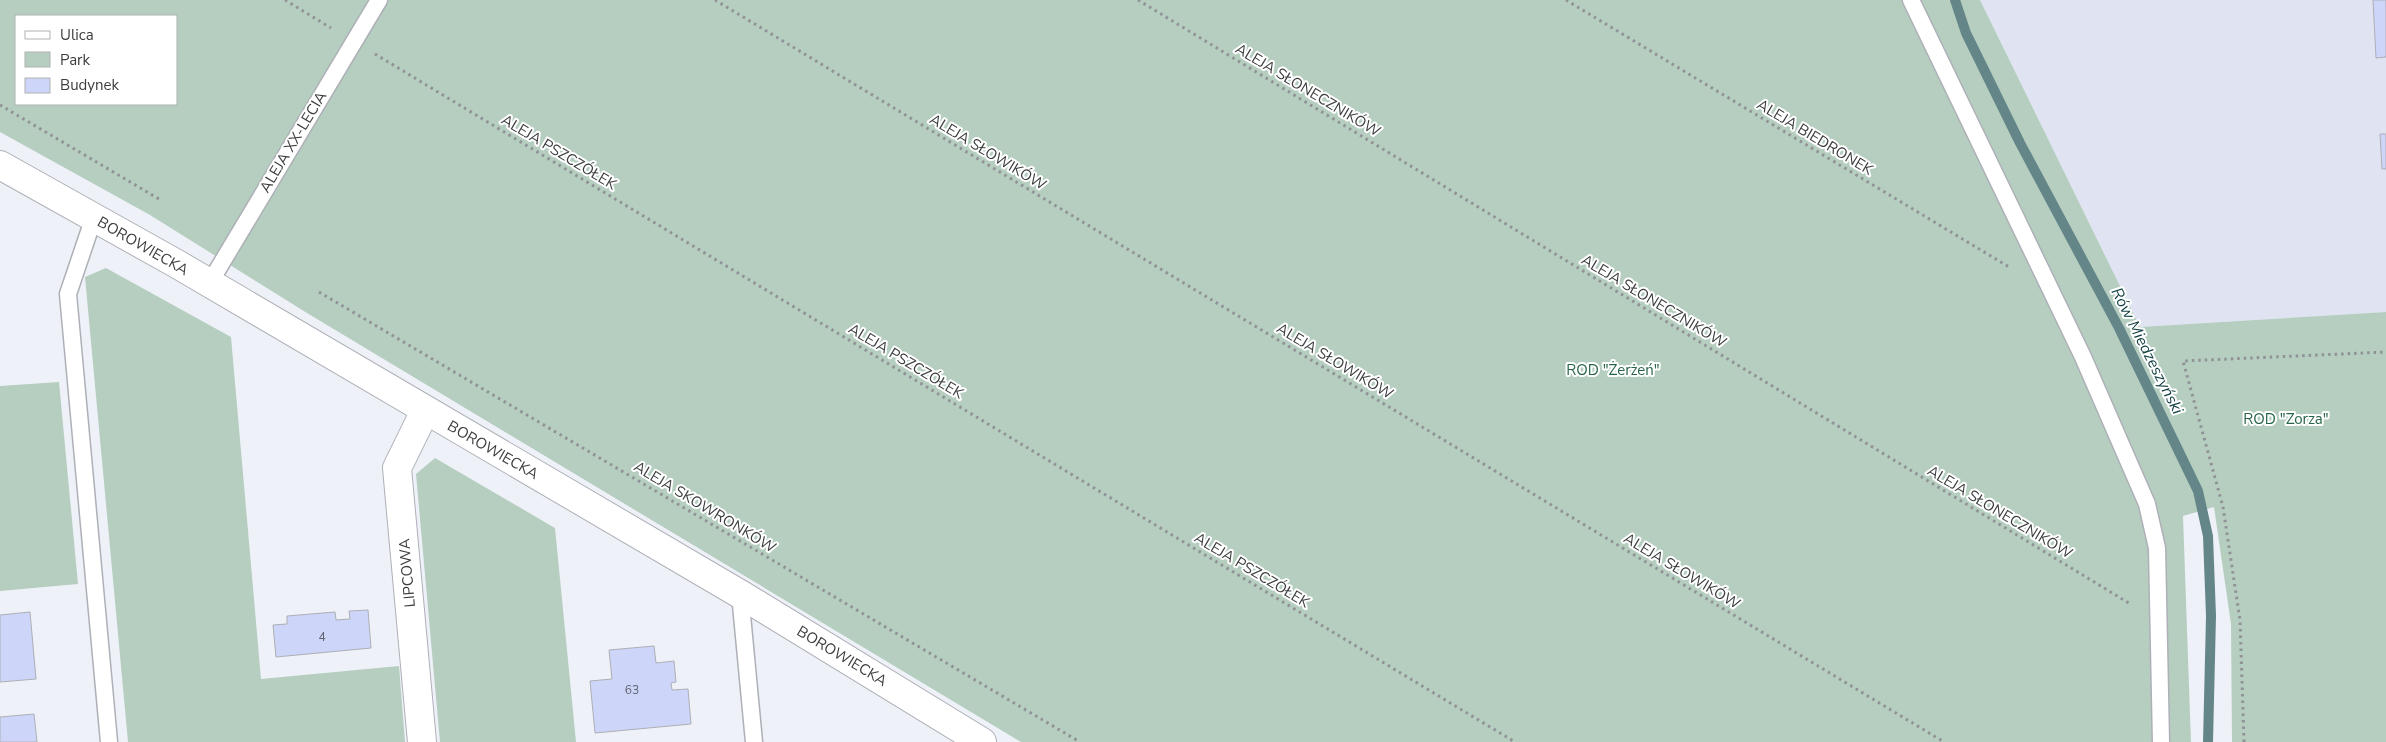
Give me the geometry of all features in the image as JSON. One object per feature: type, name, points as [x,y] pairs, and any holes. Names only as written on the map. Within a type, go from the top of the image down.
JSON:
[{"type":"street","name":"BOROWIECKA","points":[[0,165],[209,284],[740,594],[982,742]]},
{"type":"street","name":"LIPCOWA","points":[[422,742],[397,468],[425,411]]},
{"type":"lane","name":"ALEJA XX-LECIA","points":[[209,284],[380,0]]},
{"type":"lane","points":[[1911,0],[2083,357],[2147,504],[2157,548],[2161,742]]},
{"type":"lane","points":[[94,218],[68,294],[109,742]]},
{"type":"lane","points":[[740,594],[754,742]]},
{"type":"path","name":"ALEJA PSZCZÓŁEK","points":[[285,0],[1515,742]]},
{"type":"path","name":"ALEJA SŁOWIKÓW","points":[[715,0],[1944,742]]},
{"type":"path","name":"ALEJA SŁONECZNIKÓW","points":[[1138,0],[2158,621]]},
{"type":"path","name":"ALEJA BIEDRONEK","points":[[1566,0],[2052,292]]},
{"type":"path","points":[[0,105],[159,199]]},
{"type":"path","name":"ALEJA SKOWRONKÓW","points":[[319,292],[1080,742]]},
{"type":"path","points":[[2244,742],[2240,620],[2223,507],[2184,361],[2386,352]]},
{"type":"shaded area","points":[[1980,0],[2386,0],[2386,312],[2140,327]]},
{"type":"green space","name":"ROD \"Żerżeń\"","points":[[0,0],[1980,0],[2140,327],[2386,312],[2386,742],[2232,742],[2231,624],[2214,507],[2183,516],[2191,742],[1021,742],[307,313],[150,215],[0,132]]},
{"type":"green space","points":[[106,268],[231,337],[261,679],[399,666],[405,742],[128,742],[85,277]]},
{"type":"green space","points":[[59,382],[78,584],[0,591],[0,386]]},
{"type":"green space","points":[[435,458],[555,528],[576,742],[440,742],[416,474]]},
{"type":"building","points":[[2373,0],[2386,0],[2386,57],[2376,58]]},
{"type":"building","points":[[2380,134],[2386,134],[2386,169],[2382,169]]},
{"type":"building","points":[[368,610],[371,648],[276,657],[273,625],[287,624],[287,616],[335,612],[336,620],[350,619],[349,611]]},
{"type":"building","points":[[30,612],[36,679],[0,682],[0,615]]},
{"type":"building","points":[[654,646],[656,663],[674,661],[676,682],[671,683],[672,690],[688,689],[691,724],[595,733],[590,681],[612,679],[609,650]]},
{"type":"building","points":[[34,714],[37,742],[0,742],[0,717]]},
{"type":"waterway","name":"Rów Miedzeszyński","points":[[1955,0],[1966,33],[2020,143],[2119,328],[2198,491],[2208,536],[2211,616],[2208,742]]},
{"type":"park label","name":"ROD \"Zorza\"","points":[[2286,419]]}]
